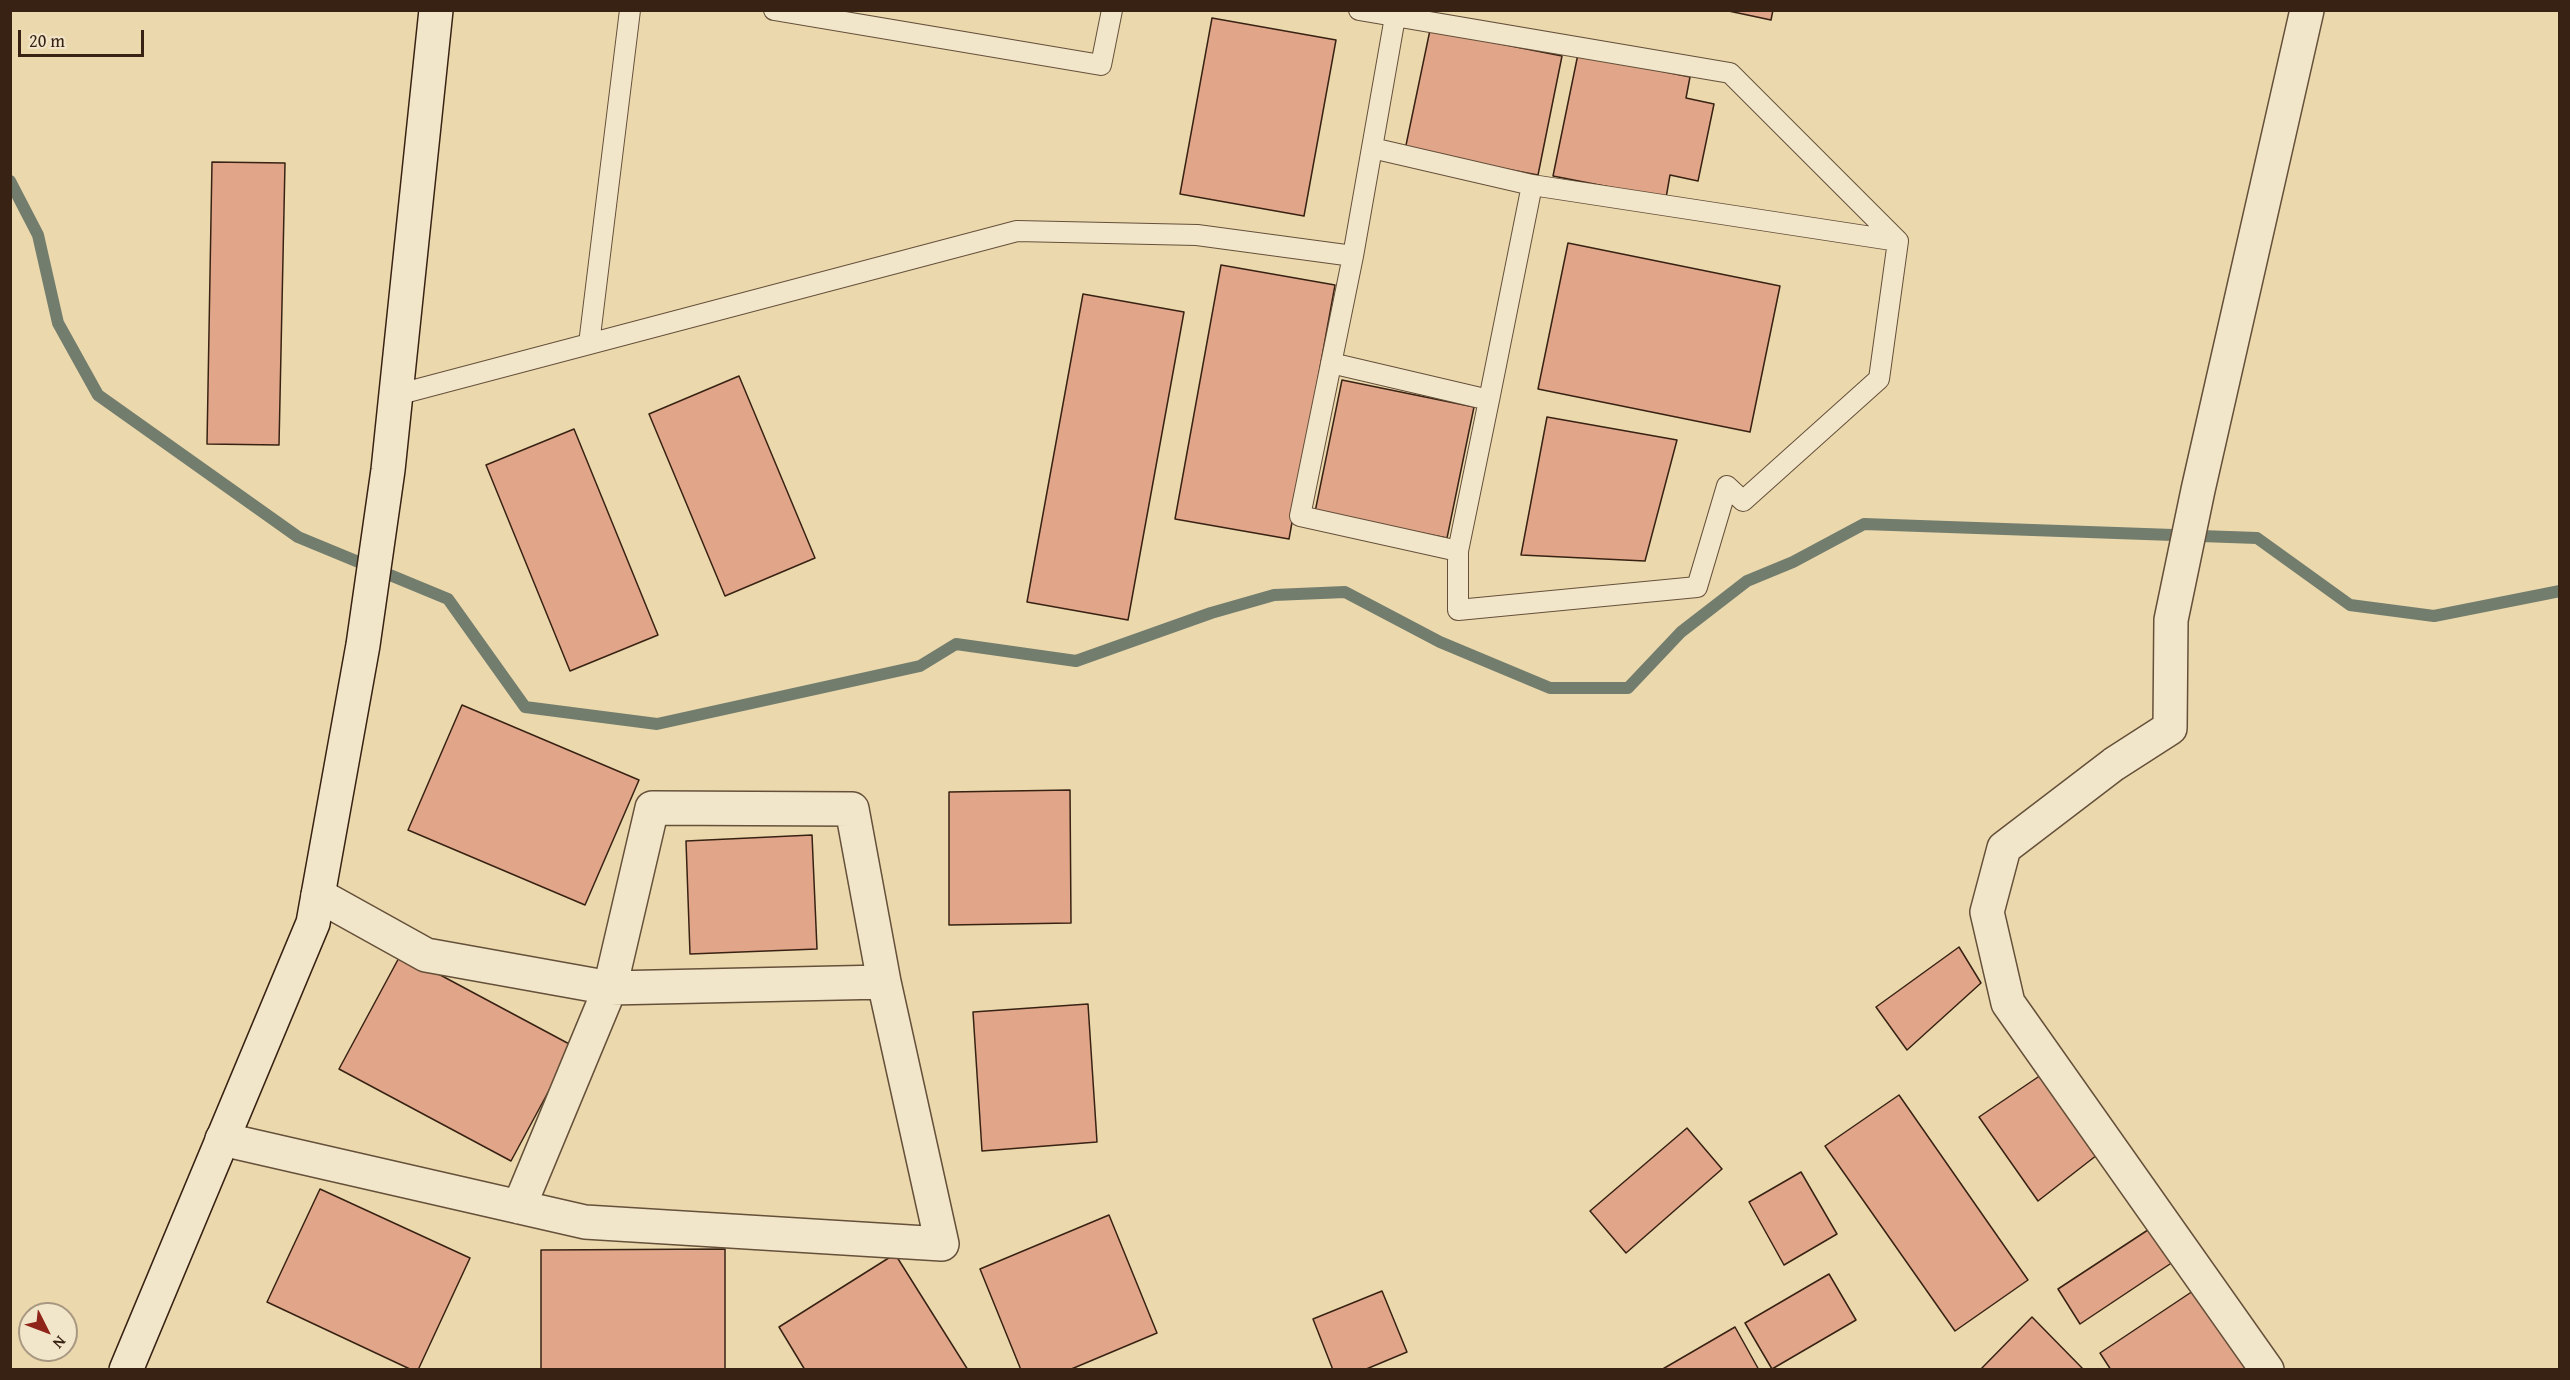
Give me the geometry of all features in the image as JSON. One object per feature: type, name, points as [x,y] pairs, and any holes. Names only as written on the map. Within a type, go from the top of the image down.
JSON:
[{"type":"street","points":[[126,1370],[313,923],[363,645],[388,470],[436,10]]},
{"type":"street","points":[[2267,1370],[2008,1003],[1987,912],[2004,848],[2114,764],[2170,728],[2171,620],[2198,490],[2307,10]]},
{"type":"street","points":[[222,1139],[519,1207],[585,1222],[942,1244],[884,982],[852,809],[651,808],[610,988],[519,1207]]},
{"type":"street","points":[[318,895],[426,955],[610,988],[884,982]]},
{"type":"lane","points":[[589,344],[630,10]]},
{"type":"lane","points":[[774,10],[1101,65],[1112,10]]},
{"type":"lane","points":[[1359,10],[1730,73],[1898,242]]},
{"type":"lane","points":[[1395,17],[1353,256],[1300,516],[1458,551]]},
{"type":"lane","points":[[1372,148],[1532,185],[1898,242]]},
{"type":"lane","points":[[1532,185],[1458,551],[1458,610],[1697,587],[1727,486],[1743,501],[1879,379],[1898,242]]},
{"type":"lane","points":[[396,395],[1017,231],[1197,235],[1353,256]]},
{"type":"lane","points":[[1331,363],[1489,400]]},
{"type":"building","points":[[1724,10],[1773,10],[1771,20]]},
{"type":"building","points":[[1212,18],[1336,40],[1304,216],[1180,194]]},
{"type":"building","points":[[1430,30],[1562,56],[1538,175],[1405,150]]},
{"type":"building","points":[[1578,54],[1690,77],[1686,98],[1714,104],[1698,181],[1670,175],[1666,198],[1553,176]]},
{"type":"building","points":[[212,162],[285,163],[279,445],[207,444]]},
{"type":"building","points":[[1568,243],[1780,286],[1750,432],[1538,389]]},
{"type":"building","points":[[1221,265],[1335,285],[1289,539],[1175,519]]},
{"type":"building","points":[[1083,294],[1184,312],[1128,620],[1027,602]]},
{"type":"building","points":[[739,376],[815,558],[725,596],[649,414]]},
{"type":"building","points":[[1342,380],[1474,407],[1447,538],[1315,512]]},
{"type":"building","points":[[1547,417],[1677,440],[1645,561],[1521,555]]},
{"type":"building","points":[[574,429],[658,635],[570,671],[486,465]]},
{"type":"building","points":[[462,705],[639,780],[585,905],[408,830]]},
{"type":"building","points":[[1070,790],[1071,923],[949,925],[949,792]]},
{"type":"building","points":[[812,835],[817,949],[690,954],[686,841]]},
{"type":"building","points":[[1959,947],[1981,983],[1907,1050],[1876,1007]]},
{"type":"building","points":[[401,954],[573,1046],[511,1161],[339,1069]]},
{"type":"building","points":[[1088,1004],[1097,1142],[982,1151],[973,1012]]},
{"type":"building","points":[[2041,1075],[2097,1155],[2038,1201],[1979,1117]]},
{"type":"building","points":[[1899,1095],[2028,1280],[1955,1331],[1825,1146]]},
{"type":"building","points":[[1687,1128],[1722,1169],[1626,1253],[1590,1211]]},
{"type":"building","points":[[1801,1172],[1837,1234],[1784,1265],[1749,1202]]},
{"type":"building","points":[[320,1189],[470,1258],[418,1370],[412,1370],[267,1302]]},
{"type":"building","points":[[1109,1215],[1157,1333],[1069,1370],[1021,1370],[980,1269]]},
{"type":"building","points":[[2157,1224],[2179,1258],[2080,1324],[2058,1289]]},
{"type":"building","points":[[725,1249],[725,1370],[541,1370],[541,1250]]},
{"type":"building","points":[[895,1254],[968,1370],[805,1370],[779,1327]]},
{"type":"building","points":[[1829,1274],[1856,1320],[1772,1369],[1745,1323]]},
{"type":"building","points":[[2196,1289],[2248,1370],[2111,1370],[2100,1353]]},
{"type":"building","points":[[1382,1291],[1407,1352],[1364,1370],[1333,1370],[1313,1319]]},
{"type":"building","points":[[2032,1317],[2084,1370],[1980,1370]]},
{"type":"building","points":[[1735,1327],[1759,1370],[1661,1370]]},
{"type":"waterway","points":[[10,181],[38,235],[58,323],[98,395],[298,537],[448,599],[525,707],[657,724],[920,666],[956,644],[1076,661],[1211,613],[1274,595],[1345,592],[1440,642],[1550,688],[1628,688],[1681,632],[1747,581],[1793,562],[1864,524],[2257,538],[2350,605],[2434,616],[2560,591]]}]
